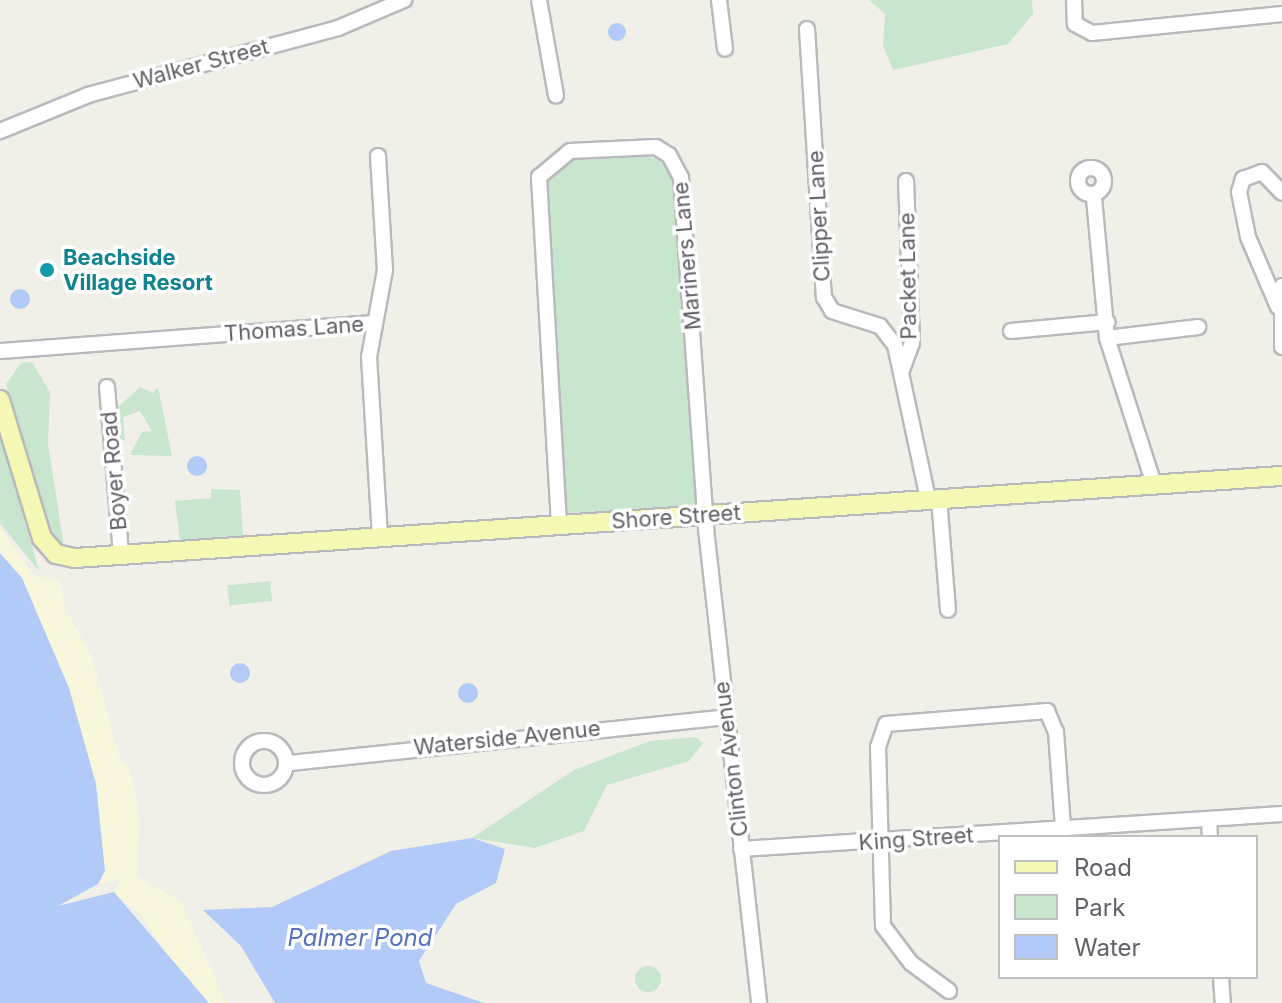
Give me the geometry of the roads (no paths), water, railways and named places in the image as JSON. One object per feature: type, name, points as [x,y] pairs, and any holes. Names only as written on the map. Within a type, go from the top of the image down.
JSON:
[{"type":"main road","name":"Shore Street","points":[[0,400],[42,538],[70,558],[1282,476]]},
{"type":"street","name":"Walker Street","points":[[0,131],[88,95],[338,28],[404,0]]},
{"type":"street","points":[[539,0],[556,95]]},
{"type":"street","points":[[719,0],[725,49]]},
{"type":"street","points":[[1074,0],[1082,31],[1282,14]]},
{"type":"street","name":"Clipper Lane","points":[[807,29],[824,297],[832,311],[880,326],[902,370],[934,499],[948,610]]},
{"type":"street","name":"Mariners Lane","points":[[559,524],[537,195],[546,165],[580,149],[656,147],[678,168],[706,515]]},
{"type":"street","points":[[374,323],[385,270],[378,156]]},
{"type":"street","points":[[1278,307],[1248,237],[1239,192],[1243,179],[1262,172],[1282,193]]},
{"type":"street","name":"Packet Lane","points":[[902,370],[912,343],[906,181]]},
{"type":"street","points":[[1094,198],[1108,322],[1107,338],[1154,484]]},
{"type":"street","points":[[1282,286],[1278,307],[1282,347]]},
{"type":"street","points":[[1011,331],[1108,322]]},
{"type":"street","name":"Thomas Lane","points":[[0,351],[374,323],[369,369],[380,537]]},
{"type":"street","points":[[1107,338],[1198,327]]},
{"type":"street","name":"Boyer Road","points":[[107,387],[121,555]]},
{"type":"street","name":"Clinton Avenue","points":[[706,515],[725,717],[759,1003]]},
{"type":"street","points":[[949,991],[911,963],[883,926],[878,747],[886,724],[1047,711],[1056,732],[1063,827]]},
{"type":"street","name":"Waterside Avenue","points":[[290,763],[725,717]]},
{"type":"street","name":"King Street","points":[[741,849],[1282,814]]},
{"type":"street","points":[[1209,819],[1210,835]]},
{"type":"street","points":[[1221,979],[1223,1003]]},
{"type":"water","points":[[617,23],[626,32],[617,41],[608,32]]},
{"type":"water","points":[[20,289],[27,292],[30,299],[27,306],[20,309],[13,306],[10,299],[13,292]]},
{"type":"water","points":[[197,456],[204,459],[207,466],[204,473],[197,476],[190,473],[187,466],[190,459]]},
{"type":"water","points":[[0,553],[22,578],[69,688],[96,784],[105,871],[98,884],[58,906],[114,892],[209,1003],[0,1003]]},
{"type":"water","points":[[240,663],[247,666],[250,673],[247,680],[240,683],[233,680],[230,673],[233,666]]},
{"type":"water","points":[[468,683],[475,686],[478,693],[475,700],[468,703],[461,700],[458,693],[461,686]]},
{"type":"water","name":"Palmer Pond","points":[[472,838],[505,849],[496,883],[456,904],[419,961],[426,983],[484,1003],[275,1003],[241,946],[203,910],[272,907],[391,851]]},
{"type":"place","name":"Beachside Village Resort","points":[[47,270]]}]
